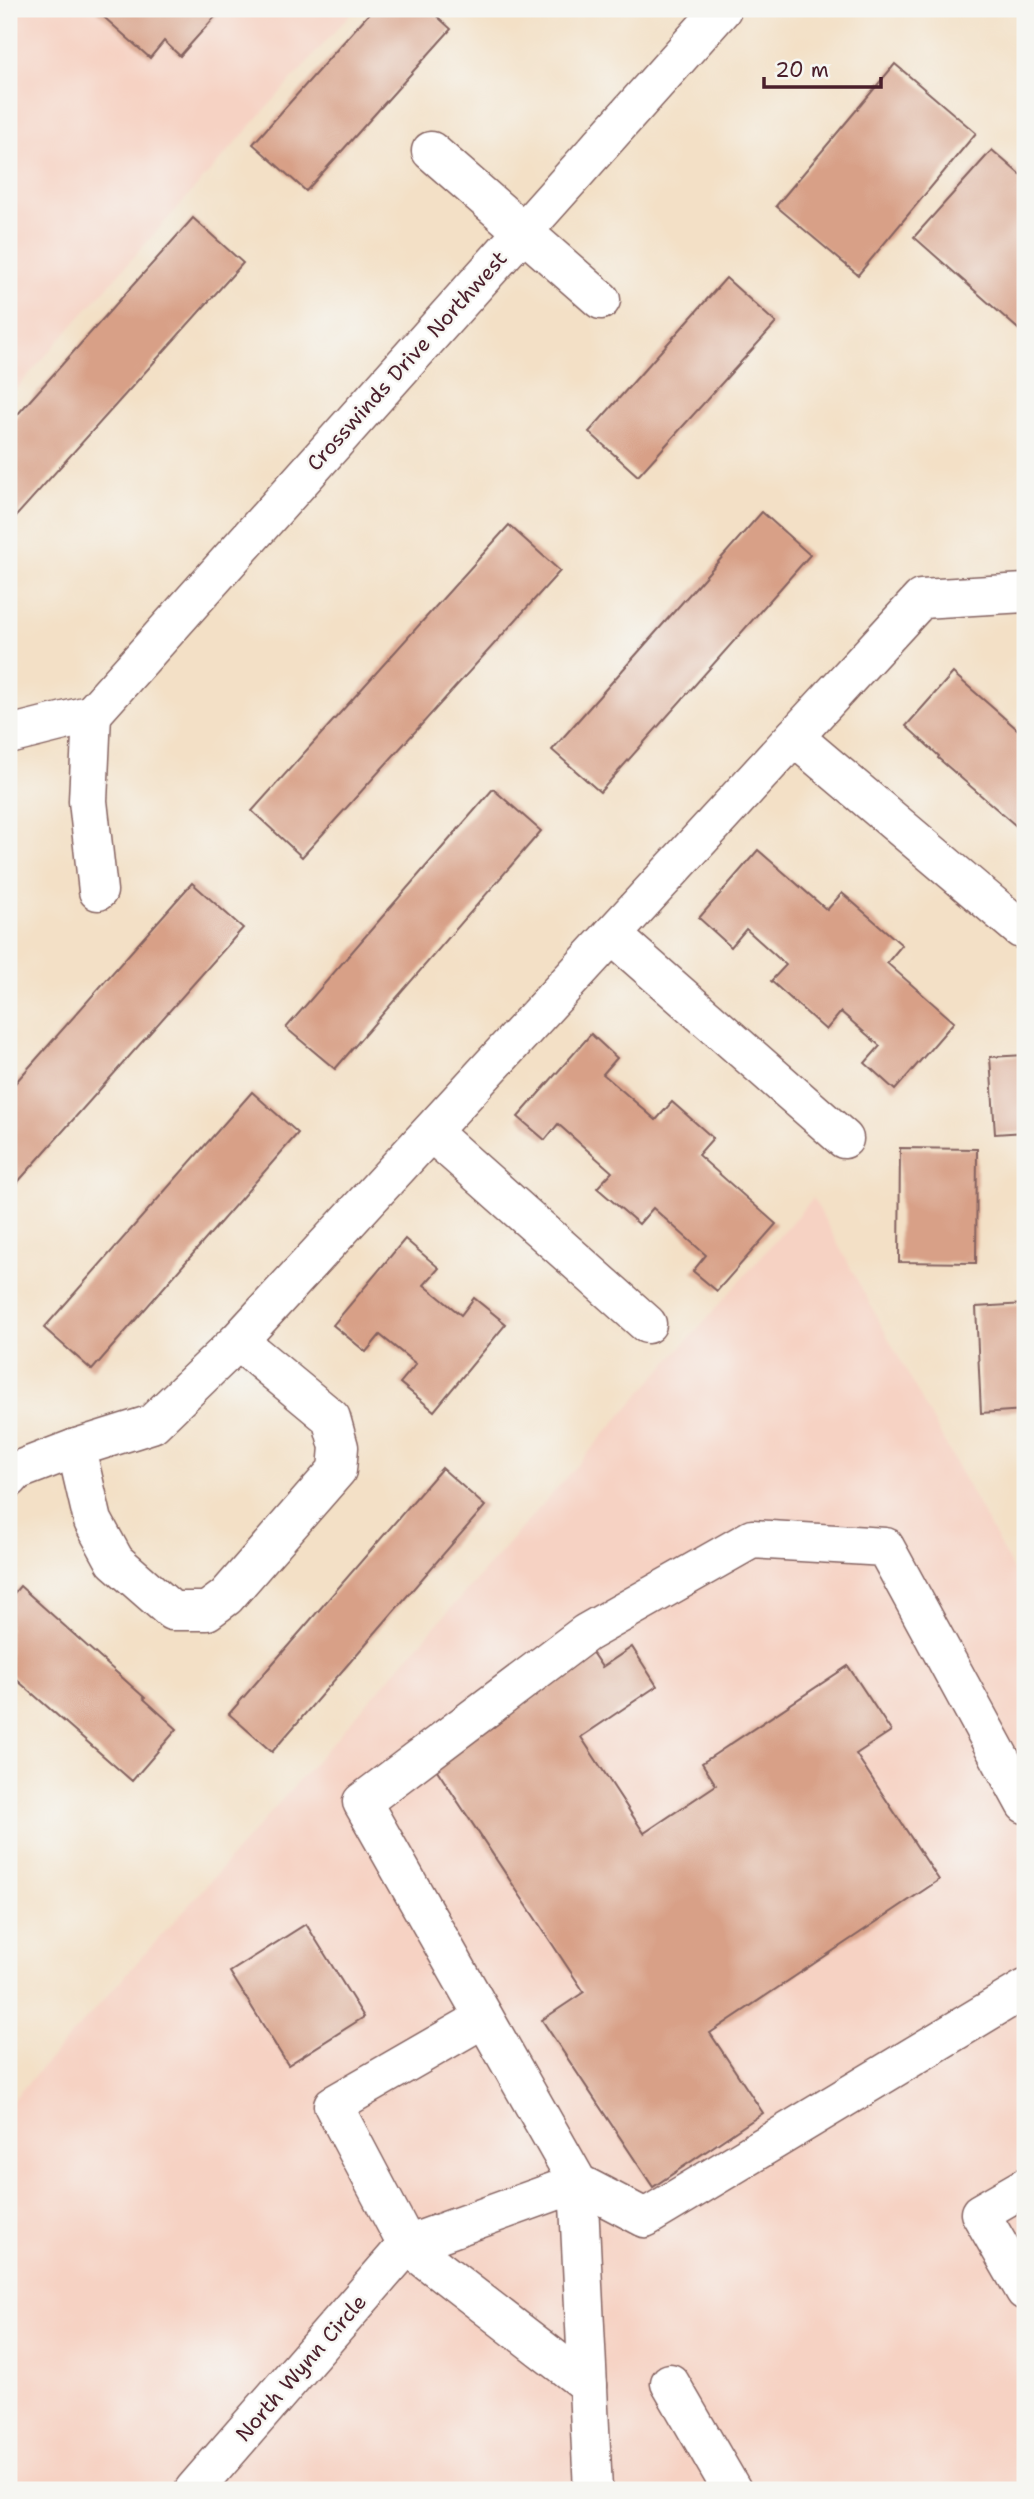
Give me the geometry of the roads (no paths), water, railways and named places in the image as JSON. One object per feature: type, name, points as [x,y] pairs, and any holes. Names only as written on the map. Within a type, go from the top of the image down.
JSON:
[{"type":"street","name":"Crosswinds Drive Northwest","points":[[92,714],[722,9]]},
{"type":"street","points":[[431,150],[601,299]]},
{"type":"street","points":[[9,1479],[16,1471],[76,1448],[152,1424],[238,1341],[921,599],[1025,593]]},
{"type":"street","points":[[9,735],[92,714],[88,801],[98,891]]},
{"type":"street","points":[[794,737],[1021,929]]},
{"type":"street","points":[[611,935],[844,1139]]},
{"type":"street","points":[[430,1132],[647,1324]]},
{"type":"street","points":[[76,1448],[93,1521],[115,1560],[172,1611],[207,1611],[226,1597],[337,1471],[339,1447],[331,1418],[238,1341]]},
{"type":"street","points":[[593,2490],[578,2183],[362,1802],[586,1633],[752,1539],[885,1548],[1025,1804]]},
{"type":"street","points":[[407,2245],[578,2183],[645,2218],[1025,1989]]},
{"type":"street","points":[[484,2018],[333,2105],[407,2245],[588,2385]]},
{"type":"street","points":[[1025,2187],[980,2213],[1025,2291]]},
{"type":"street","name":"North Wynn Circle","points":[[194,2490],[407,2245]]},
{"type":"street","points":[[670,2382],[733,2490]]}]
